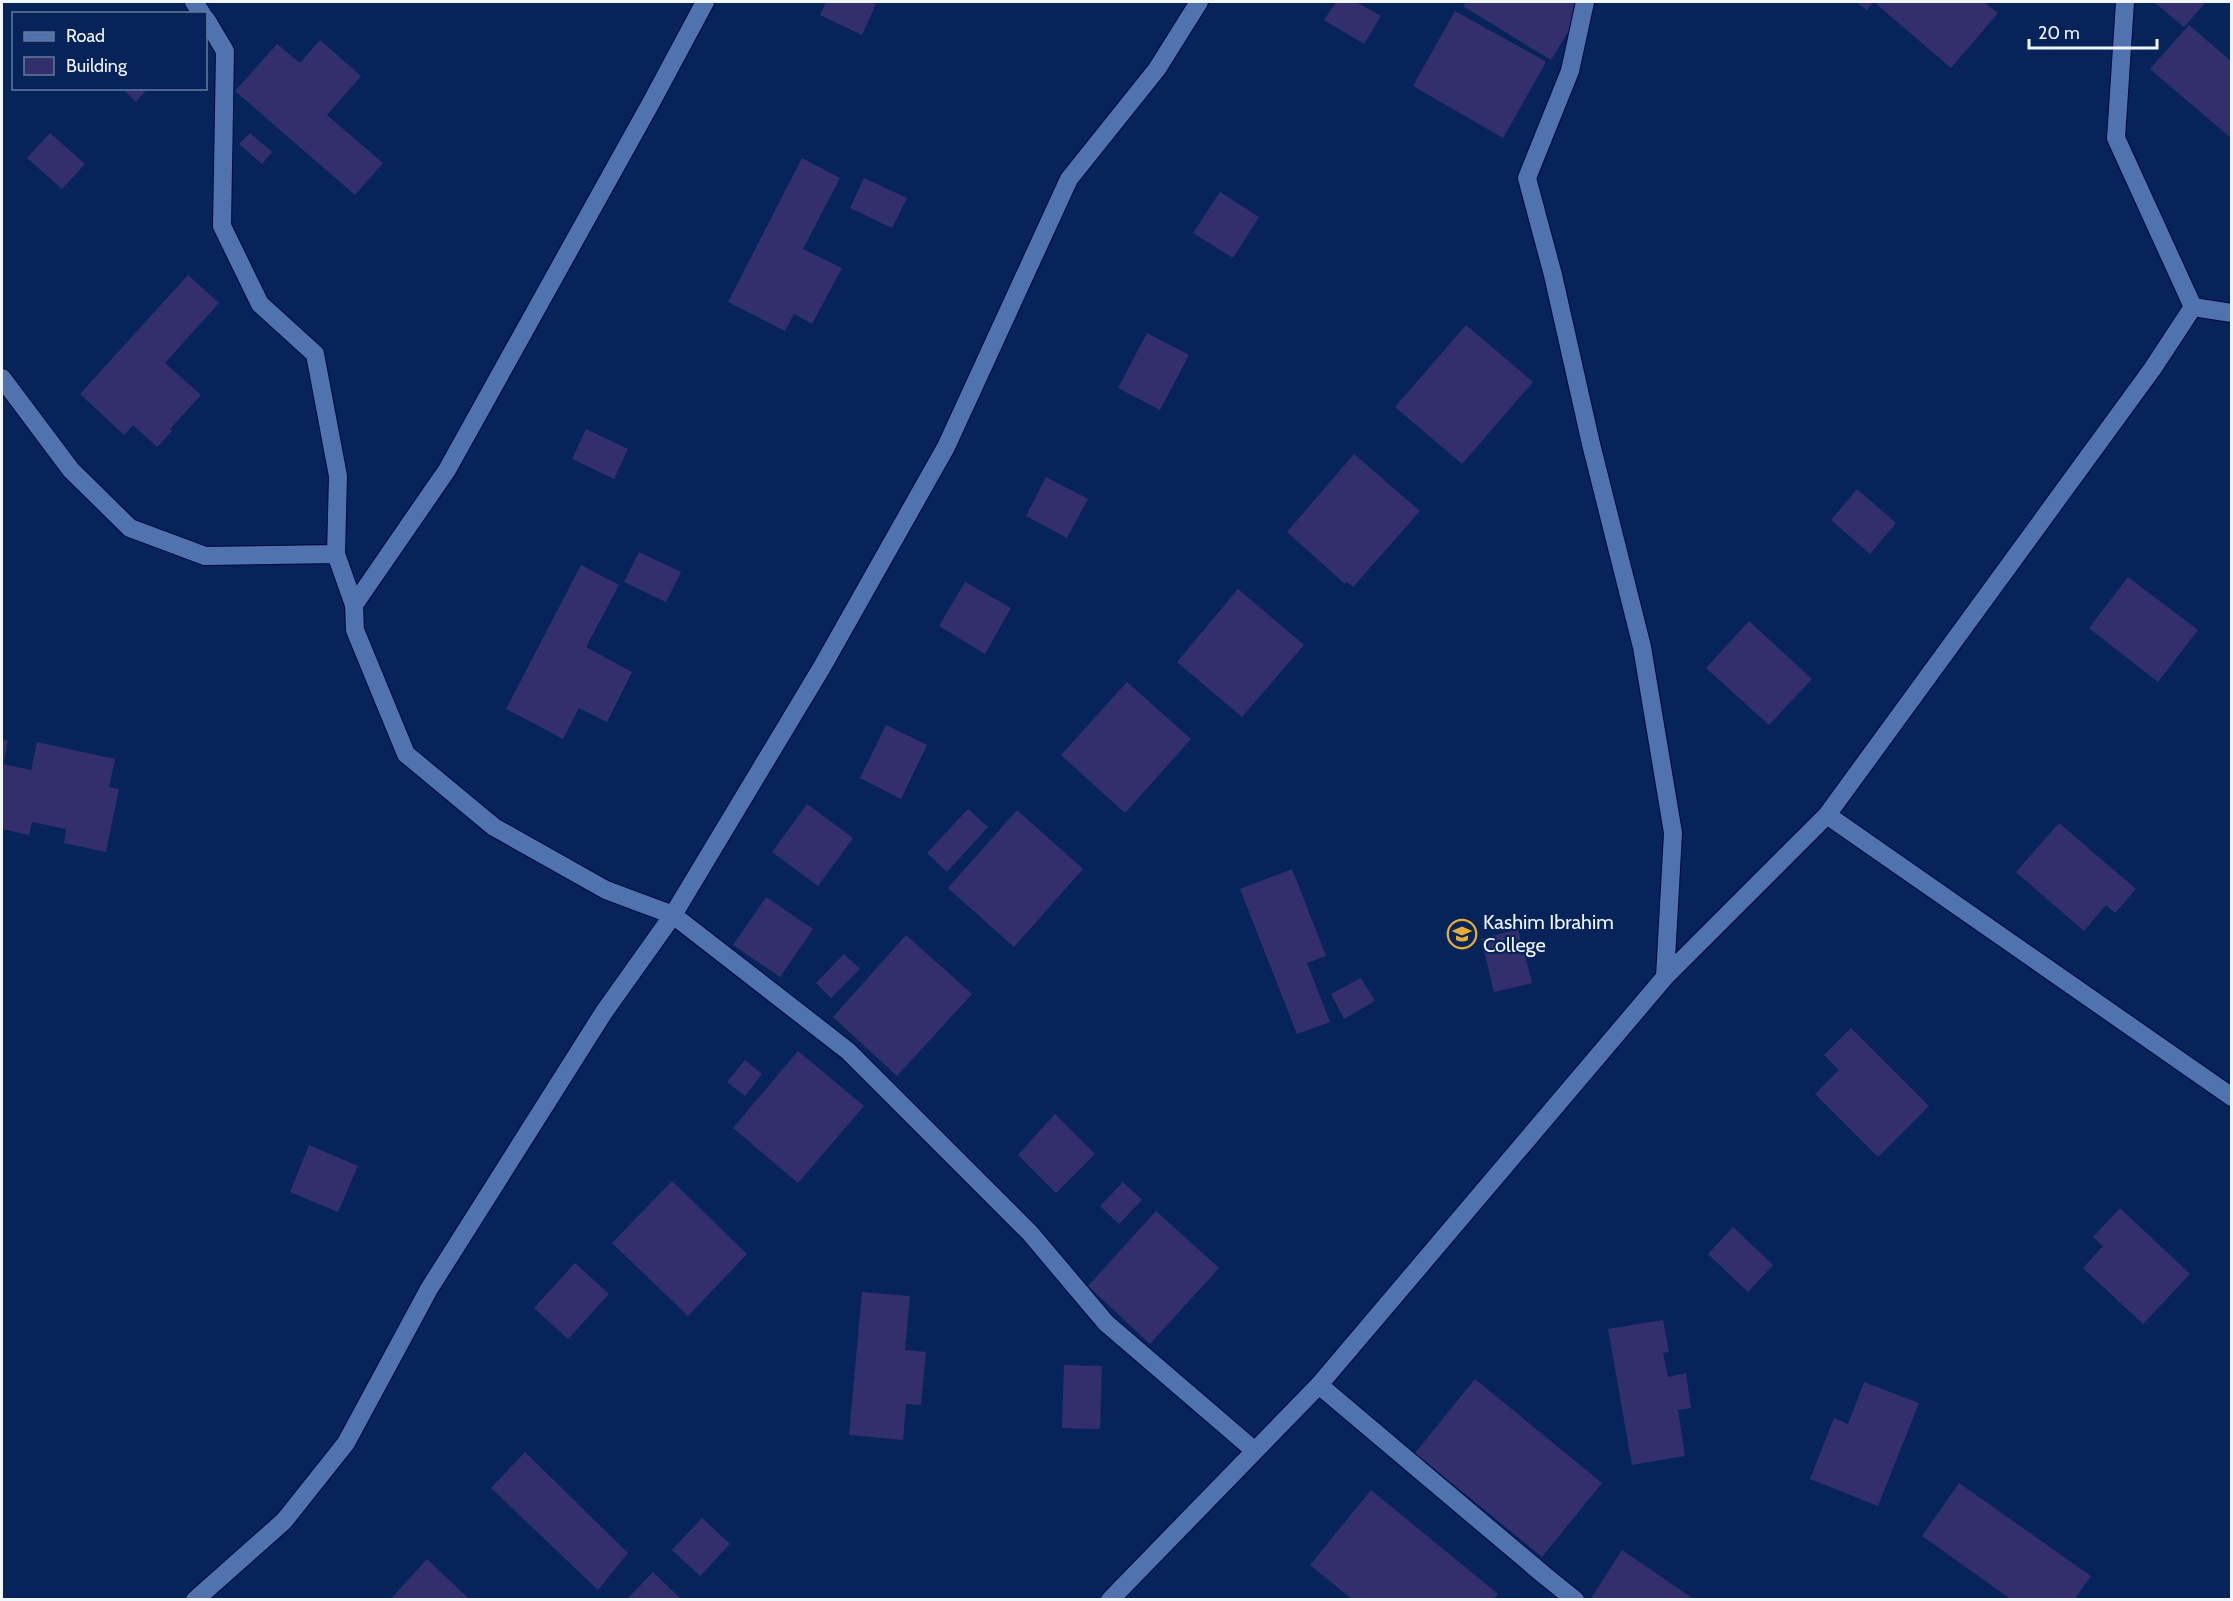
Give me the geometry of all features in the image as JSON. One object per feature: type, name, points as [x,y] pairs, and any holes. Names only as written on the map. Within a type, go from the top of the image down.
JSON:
[{"type":"street","points":[[354,605],[447,470],[705,2]]},
{"type":"street","points":[[195,1599],[284,1521],[346,1443],[429,1289],[604,1012],[673,915],[822,667],[946,447],[1069,179],[1156,69],[1199,2]]},
{"type":"street","points":[[1586,2],[1570,71],[1527,178],[1553,275],[1646,670],[1673,833],[1665,977]]},
{"type":"street","points":[[2125,2],[2116,138],[2193,307]]},
{"type":"street","points":[[207,21],[225,51],[222,226],[260,304],[315,354],[338,476],[336,554],[354,605],[355,630],[406,754],[494,827],[606,890],[673,915],[848,1052],[1030,1233],[1106,1323],[1255,1450]]},
{"type":"street","points":[[2193,307],[2232,313]]},
{"type":"street","points":[[1110,1599],[1319,1385],[1665,977],[1827,815],[2153,368],[2193,307]]},
{"type":"street","points":[[2,378],[71,470],[130,528],[205,556],[336,554]]},
{"type":"street","points":[[1827,815],[2232,1097]]},
{"type":"street","points":[[1319,1385],[1575,1599]]},
{"type":"building","points":[[826,2],[876,4],[862,35],[820,15]]},
{"type":"building","points":[[1336,2],[1356,2],[1381,16],[1364,44],[1324,20]]},
{"type":"building","points":[[1466,2],[1573,2],[1583,7],[1551,60],[1463,6]]},
{"type":"building","points":[[1856,2],[1874,2],[1867,10]]},
{"type":"building","points":[[1874,2],[1984,2],[1998,13],[1951,68]]},
{"type":"building","points":[[2154,2],[2206,2],[2184,27]]},
{"type":"building","points":[[1455,11],[1545,61],[1503,138],[1413,86]]},
{"type":"building","points":[[2189,25],[2232,62],[2232,139],[2150,69]]},
{"type":"building","points":[[320,40],[361,76],[327,115],[383,163],[355,195],[235,91],[277,44],[300,63]]},
{"type":"building","points":[[124,90],[146,90],[136,102]]},
{"type":"building","points":[[50,133],[85,164],[62,189],[27,158]]},
{"type":"building","points":[[250,133],[272,152],[262,164],[239,144]]},
{"type":"building","points":[[802,158],[840,178],[803,249],[842,268],[812,324],[794,314],[785,331],[728,302]]},
{"type":"building","points":[[864,178],[907,198],[892,228],[850,208]]},
{"type":"building","points":[[1220,192],[1259,217],[1233,258],[1193,233]]},
{"type":"building","points":[[188,275],[219,303],[165,363],[201,395],[157,447],[133,425],[124,435],[80,394]]},
{"type":"building","points":[[1466,325],[1533,382],[1462,464],[1395,407]]},
{"type":"building","points":[[1147,333],[1189,355],[1160,410],[1118,388]]},
{"type":"building","points":[[586,429],[628,449],[614,479],[572,459]]},
{"type":"building","points":[[1354,454],[1420,511],[1353,587],[1347,582],[1345,584],[1287,532]]},
{"type":"building","points":[[1046,477],[1088,499],[1067,538],[1026,516]]},
{"type":"building","points":[[1857,489],[1896,523],[1870,554],[1831,520]]},
{"type":"building","points":[[639,552],[681,572],[666,602],[624,582]]},
{"type":"building","points":[[581,565],[619,585],[586,647],[632,672],[607,722],[579,708],[563,739],[506,709]]},
{"type":"building","points":[[2128,577],[2198,630],[2158,682],[2089,628]]},
{"type":"building","points":[[965,582],[1011,608],[985,654],[939,626]]},
{"type":"building","points":[[1238,589],[1304,645],[1242,717],[1177,662]]},
{"type":"building","points":[[1749,621],[1812,679],[1769,725],[1706,668]]},
{"type":"building","points":[[1127,682],[1191,739],[1125,813],[1061,755]]},
{"type":"building","points":[[886,725],[927,745],[901,799],[860,778]]},
{"type":"building","points":[[2,739],[8,741],[3,764],[31,770],[37,742],[115,759],[109,787],[119,789],[106,852],[64,843],[66,829],[32,822],[29,835],[2,829]]},
{"type":"building","points":[[807,804],[853,838],[818,886],[772,852]]},
{"type":"building","points":[[968,809],[988,827],[947,872],[927,853]]},
{"type":"building","points":[[1017,810],[1083,869],[1014,947],[948,888]]},
{"type":"building","points":[[2059,823],[2136,889],[2115,913],[2106,905],[2084,931],[2016,872]]},
{"type":"building","points":[[1292,869],[1326,956],[1307,963],[1330,1022],[1297,1034],[1240,889]]},
{"type":"building","points":[[766,897],[813,929],[780,977],[733,945]]},
{"type":"building","points":[[1518,929],[1532,983],[1494,992],[1481,939]]},
{"type":"building","points":[[906,935],[972,994],[897,1076],[833,1017]]},
{"type":"building","points":[[844,954],[860,969],[831,998],[816,983]]},
{"type":"building","points":[[1361,978],[1375,1001],[1344,1019],[1331,994]]},
{"type":"building","points":[[1851,1028],[1929,1106],[1878,1157],[1815,1094],[1839,1070],[1824,1055]]},
{"type":"building","points":[[798,1051],[864,1106],[798,1183],[733,1128]]},
{"type":"building","points":[[745,1060],[762,1074],[745,1096],[727,1082]]},
{"type":"building","points":[[1055,1114],[1095,1154],[1056,1193],[1018,1155]]},
{"type":"building","points":[[309,1145],[358,1166],[338,1212],[290,1192]]},
{"type":"building","points":[[672,1181],[747,1254],[688,1316],[612,1243]]},
{"type":"building","points":[[1123,1182],[1142,1200],[1119,1224],[1100,1206]]},
{"type":"building","points":[[2120,1208],[2190,1274],[2143,1324],[2083,1268],[2103,1246],[2093,1237]]},
{"type":"building","points":[[1156,1211],[1219,1268],[1150,1344],[1088,1286]]},
{"type":"building","points":[[1733,1227],[1773,1265],[1748,1292],[1708,1254]]},
{"type":"building","points":[[575,1263],[609,1294],[568,1339],[534,1308]]},
{"type":"building","points":[[862,1292],[910,1296],[905,1350],[926,1352],[921,1405],[906,1404],[903,1440],[849,1435]]},
{"type":"building","points":[[1663,1320],[1669,1352],[1663,1353],[1668,1377],[1686,1373],[1691,1408],[1678,1410],[1685,1456],[1632,1465],[1608,1329]]},
{"type":"building","points":[[1064,1365],[1102,1366],[1100,1429],[1062,1428]]},
{"type":"building","points":[[1475,1379],[1602,1483],[1542,1557],[1415,1453]]},
{"type":"building","points":[[1864,1382],[1919,1403],[1878,1506],[1810,1479],[1834,1418],[1848,1424]]},
{"type":"building","points":[[525,1452],[628,1553],[598,1590],[491,1488]]},
{"type":"building","points":[[1959,1483],[2091,1576],[2074,1600],[2012,1600],[1922,1536]]},
{"type":"building","points":[[1371,1490],[1498,1594],[1493,1600],[1353,1600],[1310,1565]]},
{"type":"building","points":[[702,1518],[730,1544],[700,1576],[672,1550]]},
{"type":"building","points":[[1622,1550],[1695,1600],[1590,1600]]},
{"type":"building","points":[[427,1559],[470,1600],[390,1600]]},
{"type":"building","points":[[653,1572],[682,1600],[626,1600]]},
{"type":"place","name":"Kashim Ibrahim College","points":[[1462,934]]}]
